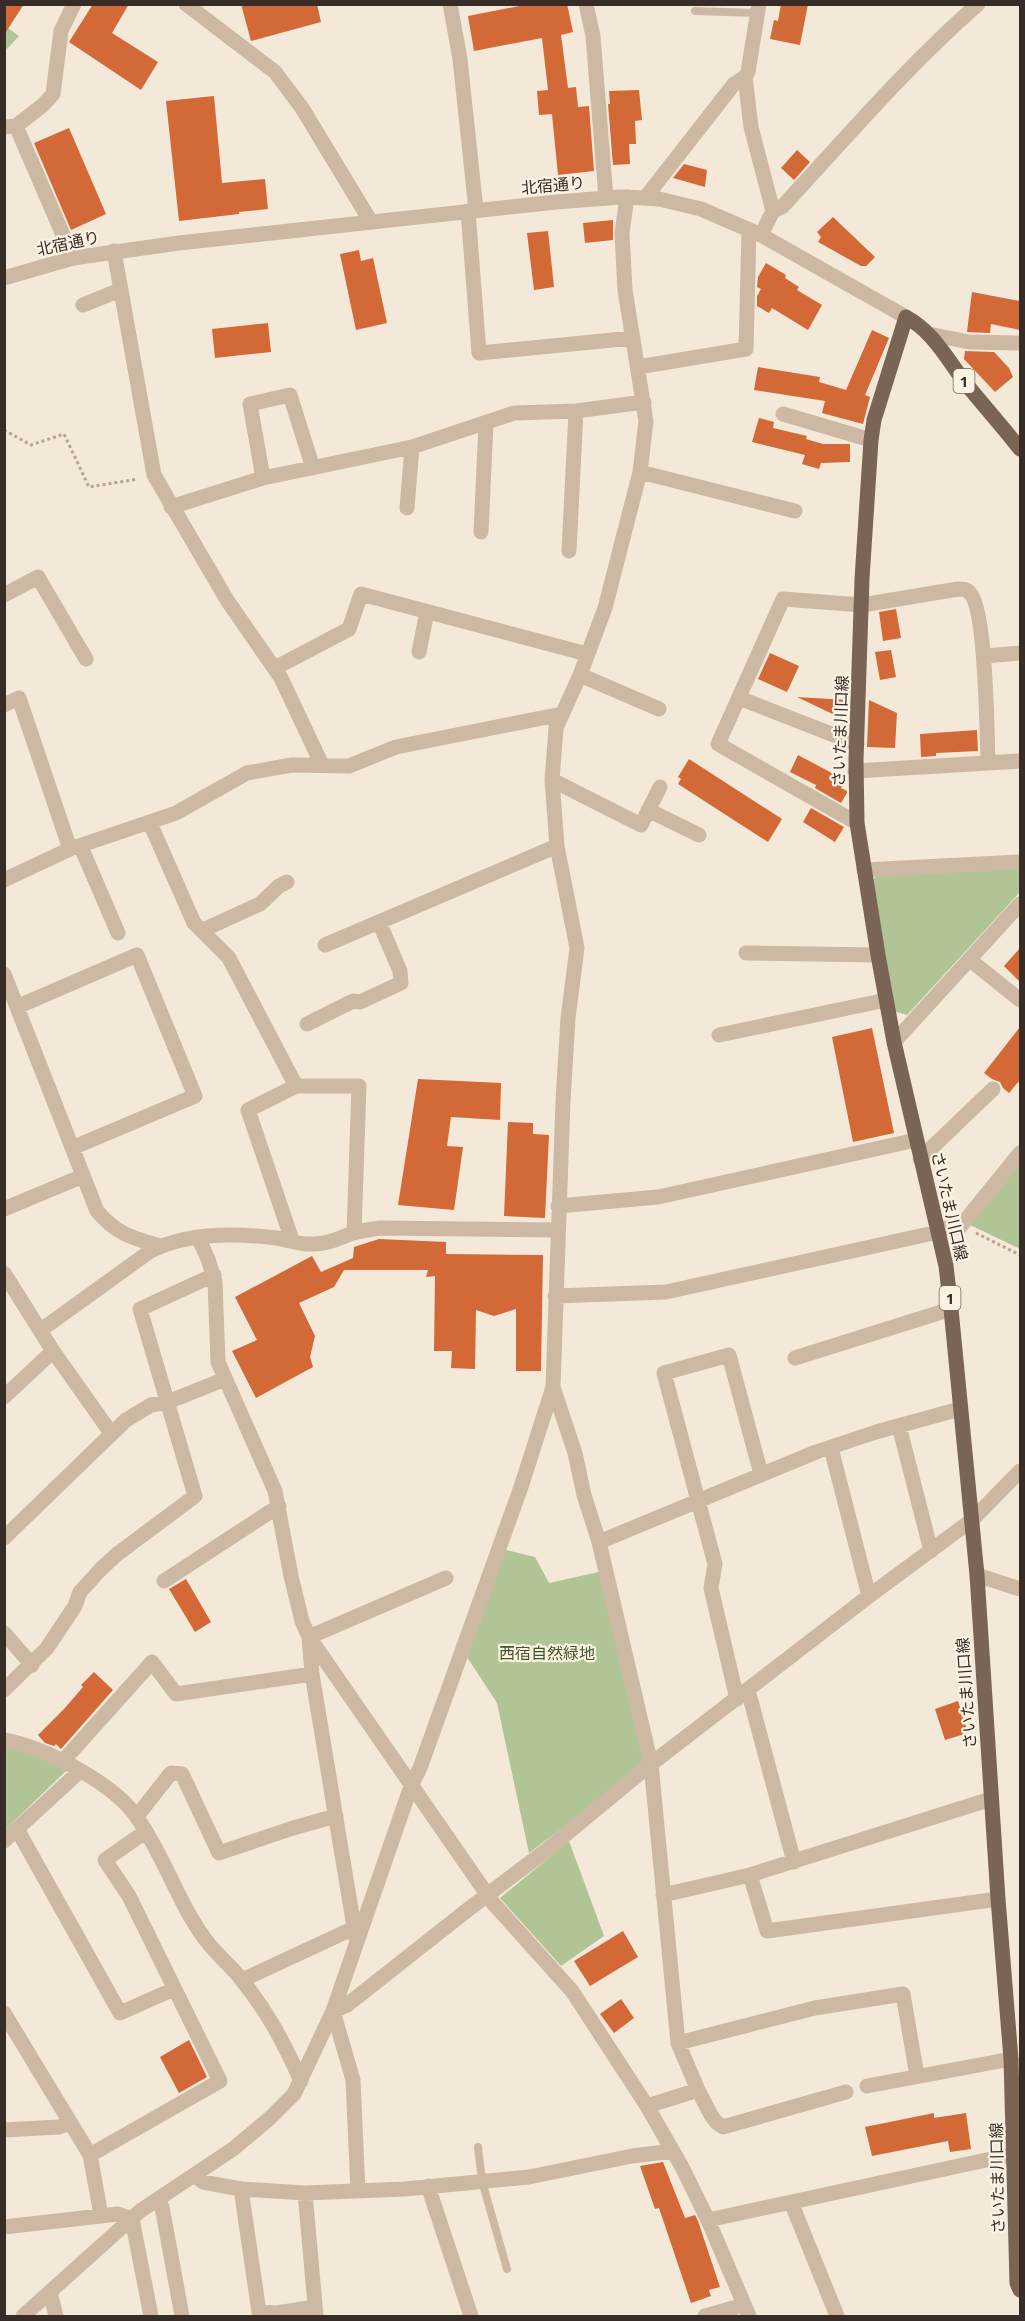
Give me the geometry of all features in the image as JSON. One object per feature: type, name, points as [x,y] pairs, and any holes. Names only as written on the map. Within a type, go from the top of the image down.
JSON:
[{"type":"main road","name":"北宿通り","points":[[906,318],[920,325],[929,334],[1020,449]]},
{"type":"main road","name":"さいたま川口線","points":[[906,318],[873,420],[871,440],[855,771],[857,823],[894,1042],[946,1266],[951,1309],[977,1575],[1011,2059],[1017,2283],[1020,2290]]},
{"type":"street","points":[[73,258],[10,127],[43,105],[53,94],[61,31],[74,4]]},
{"type":"street","points":[[186,4],[275,72],[302,108],[371,222]]},
{"type":"street","points":[[450,4],[460,59],[472,211],[479,353],[633,338]]},
{"type":"street","points":[[586,4],[592,36],[606,198]]},
{"type":"street","points":[[638,367],[746,349],[755,233],[773,211],[782,207],[911,66],[978,4]]},
{"type":"street","points":[[645,198],[734,84],[745,77],[748,72],[758,9]]},
{"type":"street","points":[[745,77],[751,127],[773,211]]},
{"type":"street","points":[[23,2316],[140,2211],[233,2149],[294,2094],[333,2011],[355,1935],[424,1757],[503,1539],[553,1387],[557,1230],[568,1018],[577,948],[557,846],[552,780],[556,728],[580,675],[604,608],[640,472],[646,422],[625,290],[622,233],[627,197]]},
{"type":"street","name":"北宿通り","points":[[4,278],[73,258],[114,251],[472,211],[627,197],[666,200],[701,209],[755,233],[906,318]]},
{"type":"street","points":[[114,251],[154,475],[227,600],[281,678],[322,765]]},
{"type":"street","points":[[83,305],[120,290]]},
{"type":"street","points":[[929,334],[969,342],[1020,343]]},
{"type":"street","points":[[263,478],[250,404],[264,399],[290,395],[313,468]]},
{"type":"street","points":[[171,507],[263,478],[412,447],[514,413],[576,411],[644,402]]},
{"type":"street","points":[[569,551],[576,411]]},
{"type":"street","points":[[783,414],[871,440]]},
{"type":"street","points":[[481,532],[486,423]]},
{"type":"street","points":[[407,508],[412,447]]},
{"type":"street","points":[[640,472],[795,511]]},
{"type":"street","points":[[4,595],[38,577],[86,659]]},
{"type":"street","points":[[857,823],[718,744],[783,598],[862,605],[965,589],[972,594],[984,656],[988,762]]},
{"type":"street","points":[[275,668],[349,629],[362,594],[587,654]]},
{"type":"street","points":[[419,652],[427,612]]},
{"type":"street","points":[[984,656],[1020,652]]},
{"type":"street","points":[[580,675],[659,710]]},
{"type":"street","points":[[4,705],[19,698],[75,848],[118,933]]},
{"type":"street","points":[[739,698],[857,744]]},
{"type":"street","points":[[4,880],[75,848],[176,813],[247,773],[292,765],[349,766],[396,747],[562,714]]},
{"type":"street","points":[[855,771],[1020,761]]},
{"type":"street","points":[[552,780],[641,825],[660,786]]},
{"type":"street","points":[[648,810],[699,835]]},
{"type":"street","points":[[150,823],[194,923],[230,958],[296,1086]]},
{"type":"street","points":[[325,945],[557,846]]},
{"type":"street","points":[[864,870],[1020,862]]},
{"type":"street","points":[[203,930],[260,904],[279,886],[287,882]]},
{"type":"street","points":[[894,1042],[1020,904]]},
{"type":"street","points":[[307,1024],[353,1001],[360,1002],[401,983],[400,971],[379,922]]},
{"type":"street","points":[[746,953],[878,955]]},
{"type":"street","points":[[19,1006],[137,955],[195,1096],[72,1148]]},
{"type":"street","points":[[969,960],[1020,1000]]},
{"type":"street","points":[[4,974],[19,1006],[97,1211],[113,1228],[134,1238],[160,1246]]},
{"type":"street","points":[[719,1035],[886,1000]]},
{"type":"street","points":[[292,1240],[248,1110],[296,1086],[359,1086],[354,1233]]},
{"type":"street","points":[[920,1159],[993,1089]]},
{"type":"street","points":[[558,1206],[658,1197],[916,1140]]},
{"type":"street","points":[[555,1296],[666,1292],[961,1226],[1020,1153]]},
{"type":"street","points":[[4,1209],[82,1176]]},
{"type":"street","points":[[41,1330],[160,1246],[198,1237],[257,1236],[292,1240],[301,1244],[326,1244],[354,1233],[380,1228],[557,1230]]},
{"type":"street","points":[[198,1237],[214,1275],[218,1362],[275,1491],[291,1576],[302,1621],[309,1637],[488,1896],[572,1990],[647,2106],[708,2220],[746,2311],[705,2316]]},
{"type":"street","points":[[4,1273],[53,1351],[111,1434]]},
{"type":"street","points":[[4,1690],[47,1648],[75,1606],[80,1592],[101,1569],[116,1555],[195,1496],[140,1309],[214,1275]]},
{"type":"street","points":[[795,1358],[951,1309]]},
{"type":"street","points":[[4,1397],[53,1351]]},
{"type":"street","points":[[761,1474],[729,1355],[664,1373],[715,1564],[711,1588],[794,1862]]},
{"type":"street","points":[[4,1538],[111,1434],[136,1413],[151,1405],[168,1402],[225,1379]]},
{"type":"street","points":[[553,1387],[575,1453],[584,1495],[599,1542],[651,1764],[678,2043],[698,2090],[716,2122],[723,2127],[846,2092]]},
{"type":"street","points":[[599,1542],[761,1474],[856,1438],[960,1409]]},
{"type":"street","points":[[899,1426],[931,1551]]},
{"type":"street","points":[[831,1448],[869,1596]]},
{"type":"street","points":[[333,2011],[347,2005],[488,1896],[651,1764],[869,1596],[972,1520],[1020,1471]]},
{"type":"street","points":[[164,1581],[279,1506]]},
{"type":"street","points":[[977,1575],[1020,1589]]},
{"type":"street","points":[[309,1637],[446,1578]]},
{"type":"street","points":[[4,1633],[32,1665]]},
{"type":"street","points":[[309,1637],[312,1674],[355,1935]]},
{"type":"street","points":[[63,1761],[153,1662],[176,1694],[312,1674]]},
{"type":"street","points":[[4,1740],[33,1747],[63,1761],[123,1801],[137,1816],[204,1938],[242,1980],[275,2024],[301,2080]]},
{"type":"street","points":[[4,1841],[80,1771]]},
{"type":"street","points":[[137,1816],[171,1773],[182,1774],[219,1853],[336,1816]]},
{"type":"street","points":[[663,1895],[750,1875],[991,1799]]},
{"type":"street","points":[[17,1829],[120,2013],[174,1989]]},
{"type":"street","points":[[90,2155],[219,2081],[129,1896],[105,1860],[145,1832]]},
{"type":"street","points":[[750,1875],[767,1931],[998,1899]]},
{"type":"street","points":[[242,1980],[355,1935]]},
{"type":"street","points":[[678,2043],[816,2008],[903,1994],[918,2076]]},
{"type":"street","points":[[333,2011],[353,2080],[358,2191]]},
{"type":"street","points":[[4,2013],[90,2155],[101,2215]]},
{"type":"street","points":[[867,2086],[1011,2059]]},
{"type":"street","points":[[647,2106],[698,2090]]},
{"type":"street","points":[[4,2130],[59,2127],[70,2123]]},
{"type":"street","points":[[195,2176],[203,2182],[241,2189],[305,2193],[358,2191],[529,2177],[632,2156],[673,2151]]},
{"type":"street","points":[[708,2220],[1014,2154]]},
{"type":"street","points":[[428,2186],[471,2316]]},
{"type":"street","points":[[241,2189],[259,2312],[315,2312],[305,2193]]},
{"type":"street","points":[[158,2200],[162,2207],[182,2316]]},
{"type":"street","points":[[791,2202],[837,2316]]},
{"type":"street","points":[[4,2227],[101,2215],[118,2214],[132,2219]]},
{"type":"street","points":[[132,2219],[151,2316]]},
{"type":"street","points":[[50,2292],[56,2316]]},
{"type":"lane","points":[[695,11],[758,9]]},
{"type":"lane","points":[[478,2147],[482,2181],[507,2269]]},
{"type":"path","points":[[4,430],[31,445],[64,434],[89,487],[154,475]]},
{"type":"path","points":[[961,1226],[1020,1255]]},
{"type":"green space","points":[[5,26],[19,36],[5,51]]},
{"type":"green space","points":[[1020,867],[1020,892],[907,1015],[894,1011],[872,881],[878,874]]},
{"type":"green space","points":[[1020,1162],[1020,1249],[968,1224]]},
{"type":"green space","name":"西宿自然緑地","points":[[502,1549],[535,1557],[549,1583],[599,1572],[644,1761],[641,1769],[529,1853],[497,1703],[467,1657]]},
{"type":"green space","points":[[5,1745],[33,1752],[67,1770],[5,1830]]},
{"type":"green space","points":[[569,1841],[604,1936],[561,1966],[500,1898]]},
{"type":"building","points":[[4,4],[24,4],[4,35]]},
{"type":"building","points":[[93,4],[129,4],[112,33],[158,62],[141,90],[69,42]]},
{"type":"building","points":[[241,4],[317,4],[321,22],[251,41]]},
{"type":"building","points":[[530,4],[567,4],[573,32],[561,35],[568,88],[576,87],[578,107],[589,106],[594,171],[558,175],[552,114],[539,115],[537,91],[548,90],[542,38],[474,51],[468,16]]},
{"type":"building","points":[[781,4],[808,4],[800,45],[770,39],[774,20],[778,21]]},
{"type":"building","points":[[639,90],[642,120],[635,121],[636,144],[629,144],[630,164],[613,165],[609,91]]},
{"type":"building","points":[[214,96],[222,183],[265,179],[268,209],[179,221],[166,101]]},
{"type":"building","points":[[69,128],[106,214],[71,230],[34,143]]},
{"type":"building","points":[[797,150],[810,162],[794,180],[781,168]]},
{"type":"building","points":[[684,164],[707,170],[705,187],[673,178]]},
{"type":"building","points":[[833,217],[875,257],[866,266],[861,266],[818,242],[821,237],[817,232]]},
{"type":"building","points":[[613,220],[613,240],[585,243],[583,223]]},
{"type":"building","points":[[548,231],[554,287],[534,290],[527,233]]},
{"type":"building","points":[[359,250],[361,261],[373,258],[387,323],[356,330],[340,254]]},
{"type":"building","points":[[766,263],[786,275],[785,278],[799,287],[797,290],[822,305],[808,330],[772,308],[769,313],[757,306],[757,296],[761,289],[757,287],[758,277]]},
{"type":"building","points":[[972,292],[1020,301],[1020,330],[991,324],[990,333],[967,332]]},
{"type":"building","points":[[268,323],[271,352],[215,358],[212,329]]},
{"type":"building","points":[[872,330],[889,338],[865,395],[870,397],[863,424],[822,413],[825,401],[754,390],[758,367],[820,377],[819,382],[846,390]]},
{"type":"building","points":[[965,351],[994,352],[1009,368],[1013,377],[995,392],[964,359]]},
{"type":"building","points":[[759,418],[774,422],[773,428],[807,436],[806,439],[823,444],[850,444],[850,462],[821,463],[819,469],[802,464],[805,455],[752,442]]},
{"type":"building","points":[[896,609],[901,638],[883,641],[879,612]]},
{"type":"building","points":[[891,650],[896,677],[880,680],[875,652]]},
{"type":"building","points":[[770,653],[799,666],[787,692],[758,679]]},
{"type":"building","points":[[797,697],[848,700],[848,703],[841,718]]},
{"type":"building","points":[[869,700],[897,713],[895,748],[867,747]]},
{"type":"building","points":[[977,730],[978,751],[936,753],[936,756],[921,757],[920,734]]},
{"type":"building","points":[[798,755],[845,780],[841,788],[847,793],[841,803],[815,788],[816,785],[790,772]]},
{"type":"building","points":[[689,759],[782,819],[768,842],[678,784],[681,779],[678,777]]},
{"type":"building","points":[[811,808],[844,827],[835,842],[803,822]]},
{"type":"building","points":[[1020,948],[1020,982],[1004,966]]},
{"type":"building","points":[[1020,1027],[1020,1080],[1009,1093],[1000,1082],[984,1073]]},
{"type":"building","points":[[872,1028],[894,1133],[853,1142],[832,1037]]},
{"type":"building","points":[[418,1079],[501,1083],[500,1120],[451,1117],[447,1146],[463,1147],[454,1210],[398,1205]]},
{"type":"building","points":[[508,1122],[533,1123],[533,1134],[549,1135],[545,1218],[504,1216]]},
{"type":"building","points":[[379,1239],[446,1242],[446,1254],[543,1255],[541,1371],[516,1371],[516,1309],[494,1316],[476,1310],[475,1369],[451,1368],[452,1351],[434,1351],[435,1276],[426,1277],[428,1270],[344,1270],[334,1287],[299,1303],[315,1336],[310,1357],[313,1367],[256,1398],[232,1351],[257,1340],[235,1297],[312,1256],[321,1272],[353,1258],[354,1247]]},
{"type":"building","points":[[186,1579],[211,1622],[195,1632],[169,1589]]},
{"type":"building","points":[[94,1672],[113,1690],[61,1749],[56,1744],[54,1746],[45,1743],[38,1735],[64,1709],[83,1687],[81,1685]]},
{"type":"building","points":[[958,1701],[968,1733],[945,1740],[935,1709]]},
{"type":"building","points":[[623,1931],[638,1957],[590,1986],[574,1961]]},
{"type":"building","points":[[621,1999],[634,2018],[614,2033],[600,2014]]},
{"type":"building","points":[[189,2040],[207,2077],[179,2093],[160,2057]]},
{"type":"building","points":[[934,2113],[934,2118],[966,2113],[971,2149],[950,2152],[948,2141],[872,2156],[865,2127]]},
{"type":"building","points":[[663,2162],[685,2218],[695,2215],[698,2221],[720,2287],[709,2290],[711,2296],[691,2303],[659,2208],[655,2209],[640,2166]]}]
